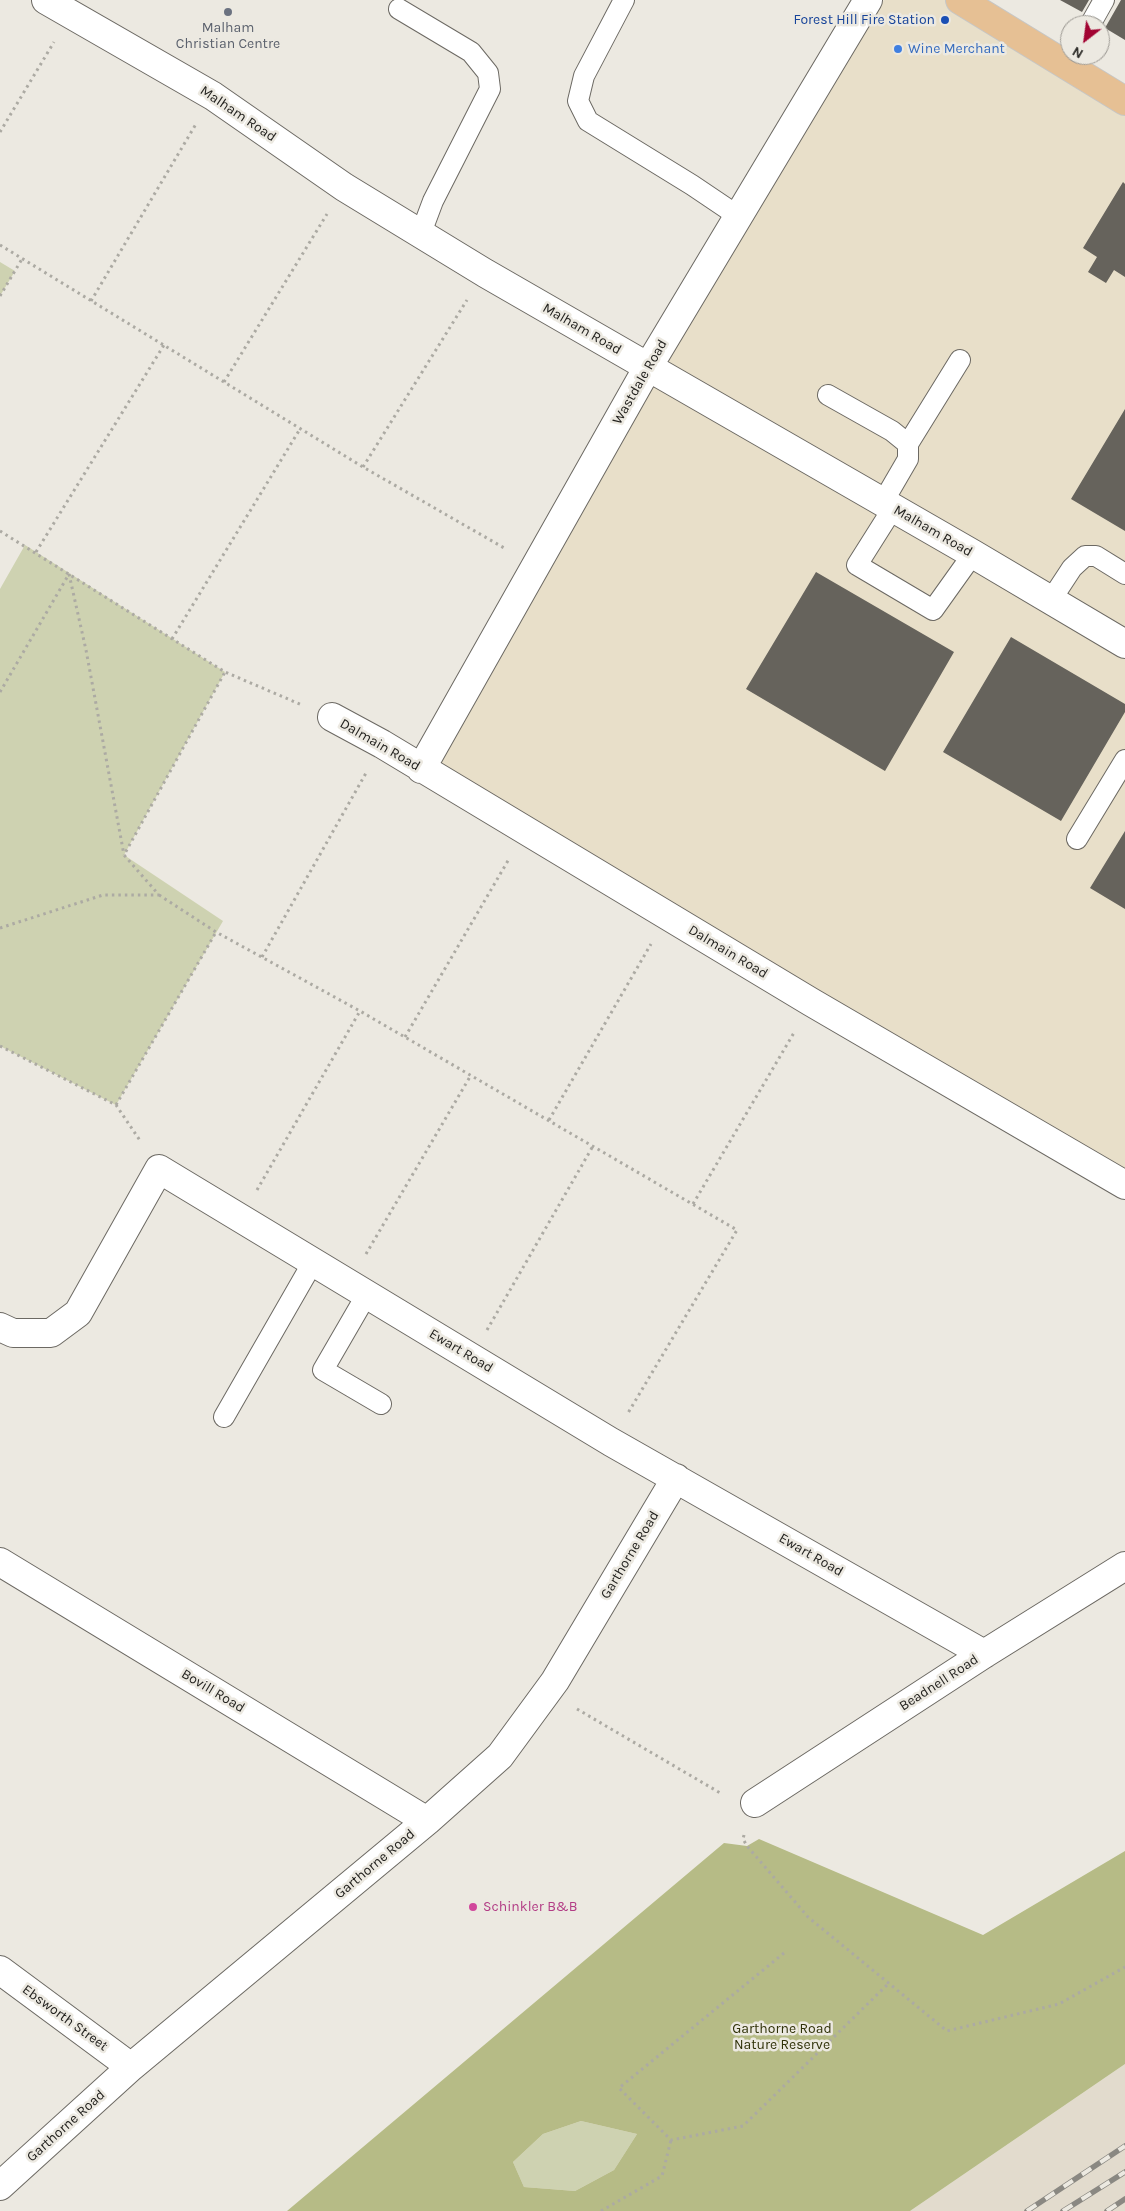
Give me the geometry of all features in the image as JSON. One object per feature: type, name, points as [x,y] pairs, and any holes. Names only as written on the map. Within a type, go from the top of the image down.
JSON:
[{"type":"highway","points":[[960,0],[1060,55]]},
{"type":"highway","points":[[1077,65],[1125,100]]},
{"type":"street","name":"Malham Road","points":[[46,0],[213,96],[344,187],[485,273],[1125,644]]},
{"type":"street","name":"Wastdale Road","points":[[421,769],[648,367],[868,0]]},
{"type":"street","name":"Dalmain Road","points":[[332,717],[382,744],[811,1002],[1125,1185]]},
{"type":"street","name":"Ewart Road","points":[[159,1169],[611,1442],[984,1654]]},
{"type":"street","points":[[0,1327],[13,1333],[51,1333],[78,1313],[159,1169]]},
{"type":"street","name":"Garthorne Road","points":[[0,2186],[131,2066],[427,1821],[500,1756],[547,1692],[676,1478]]},
{"type":"street","name":"Bovill Road","points":[[0,1562],[427,1821]]},
{"type":"street","name":"Beadnell Road","points":[[755,1803],[984,1654],[1125,1566]]},
{"type":"street","name":"Ebsworth Street","points":[[0,1970],[131,2066]]},
{"type":"lane","points":[[624,0],[584,76],[578,101],[588,122],[692,185],[738,216]]},
{"type":"lane","points":[[1096,15],[1104,0]]},
{"type":"lane","points":[[399,9],[471,52],[488,73],[490,89],[433,201],[421,233]]},
{"type":"lane","points":[[960,360],[908,444],[908,459],[888,505],[856,565],[933,610],[972,554]]},
{"type":"lane","points":[[828,395],[892,431],[908,444]]},
{"type":"lane","points":[[1051,600],[1072,568],[1084,556],[1096,556],[1125,574]]},
{"type":"lane","points":[[1077,839],[1125,760]]},
{"type":"lane","points":[[224,1417],[313,1262]]},
{"type":"lane","points":[[358,1289],[323,1370],[381,1404]]},
{"type":"path","points":[[0,132],[71,14]]},
{"type":"path","points":[[90,301],[213,96]]},
{"type":"path","points":[[224,382],[344,187]]},
{"type":"path","points":[[0,245],[363,468],[535,566]]},
{"type":"path","points":[[0,296],[22,259]]},
{"type":"path","points":[[363,468],[485,273]]},
{"type":"path","points":[[36,552],[164,345]]},
{"type":"path","points":[[172,639],[300,429]]},
{"type":"path","points":[[0,531],[225,672],[332,717]]},
{"type":"path","points":[[0,692],[69,574]]},
{"type":"path","points":[[69,574],[86,650],[124,856],[159,895],[216,932],[360,1011],[737,1230],[611,1442]]},
{"type":"path","points":[[124,856],[225,672]]},
{"type":"path","points":[[262,957],[382,744]]},
{"type":"path","points":[[405,1037],[526,830]]},
{"type":"path","points":[[0,928],[103,894],[159,895]]},
{"type":"path","points":[[549,1121],[667,915]]},
{"type":"path","points":[[116,1105],[216,932]]},
{"type":"path","points":[[693,1204],[811,1002]]},
{"type":"path","points":[[240,1218],[360,1011]]},
{"type":"path","points":[[0,1046],[116,1105],[159,1169]]},
{"type":"path","points":[[358,1289],[471,1076]]},
{"type":"path","points":[[471,1358],[593,1146]]},
{"type":"path","points":[[547,1692],[727,1797],[755,1803],[743,1839],[747,1846],[808,1917],[947,2031],[1059,2004],[1125,1967]]},
{"type":"path","points":[[671,2140],[619,2088],[784,1953]]},
{"type":"path","points":[[671,2140],[743,2126],[889,1983]]},
{"type":"path","points":[[601,2211],[662,2176],[671,2140]]},
{"type":"shaded area","points":[[884,0],[970,0],[1060,51],[1060,65],[1084,65],[1125,88],[1125,1185],[421,769],[648,367]]},
{"type":"shaded area","points":[[1125,2064],[1125,2211],[910,2211]]},
{"type":"green space","points":[[0,262],[15,271],[0,296]]},
{"type":"green space","points":[[25,545],[225,672],[124,855],[223,921],[116,1105],[0,1046],[0,589]]},
{"type":"green space","name":"Garthorne Road Nature Reserve","points":[[759,1839],[983,1935],[1125,1851],[1125,2064],[910,2211],[287,2211],[724,1843],[747,1846]],"holes":[[[581,2121],[637,2134],[614,2170],[575,2191],[524,2187],[513,2162],[543,2134]]]},
{"type":"green space","points":[[581,2121],[637,2134],[614,2170],[575,2191],[524,2187],[513,2162],[543,2134]]},
{"type":"building","points":[[1060,0],[1089,0],[1082,12]]},
{"type":"building","points":[[1121,0],[1125,0],[1125,40],[1110,31],[1110,19]]},
{"type":"building","points":[[1123,182],[1125,184],[1125,277],[1114,270],[1106,283],[1088,272],[1097,257],[1083,248]]},
{"type":"building","points":[[1125,409],[1125,531],[1071,499]]},
{"type":"building","points":[[816,572],[954,652],[885,771],[746,689]]},
{"type":"building","points":[[1011,637],[1125,704],[1125,712],[1061,821],[943,752]]},
{"type":"building","points":[[1125,831],[1125,909],[1090,888]]},
{"type":"railway","points":[[1027,2211],[1125,2146]]},
{"type":"railway","points":[[1063,2211],[1125,2172]]},
{"type":"railway","points":[[1107,2211],[1125,2199]]},
{"type":"place","name":"Malham Christian Centre","points":[[228,12]]},
{"type":"place","name":"Forest Hill Fire Station","points":[[945,20]]},
{"type":"place","name":"Wine Merchant","points":[[898,49]]},
{"type":"place","name":"Schinkler B&B","points":[[473,1907]]}]
